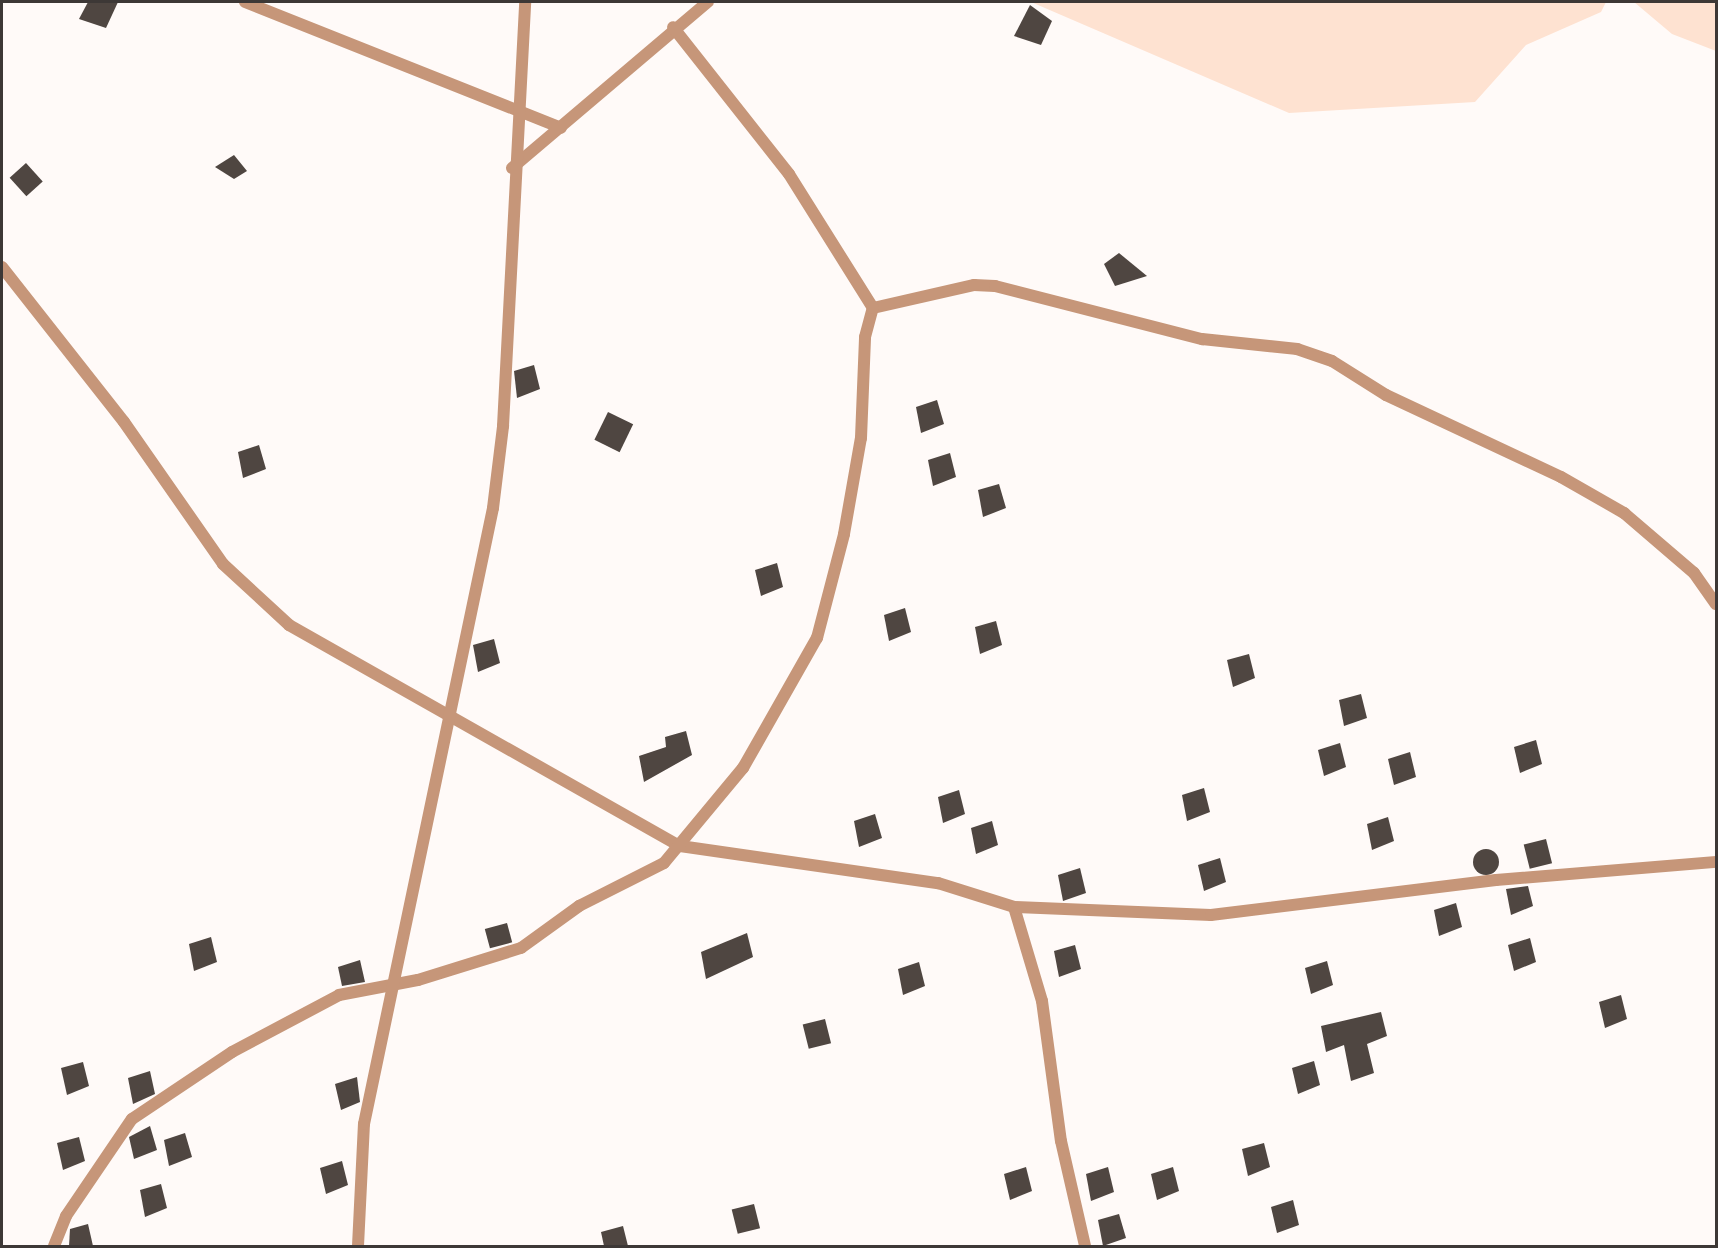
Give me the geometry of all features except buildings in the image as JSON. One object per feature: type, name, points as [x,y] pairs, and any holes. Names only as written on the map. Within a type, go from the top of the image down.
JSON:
[{"type":"street","points":[[245,2],[516,108],[561,128]]},
{"type":"street","points":[[358,1246],[364,1124],[493,508],[503,426],[512,168],[525,2]]},
{"type":"street","points":[[512,168],[561,128],[673,27],[708,2]]},
{"type":"street","points":[[54,1246],[66,1216],[132,1119],[297,1016],[353,990],[393,986],[521,948],[579,906],[663,863],[680,846],[743,768],[817,638],[860,449],[865,337],[873,308],[789,174],[673,27]]},
{"type":"street","points":[[2,267],[130,430],[223,564],[289,625],[449,719],[680,846],[938,883],[1014,907],[1211,915],[1496,880],[1716,862]]},
{"type":"street","points":[[873,308],[974,285],[995,286],[1202,339],[1297,350],[1332,361],[1386,395],[1561,477],[1624,513],[1694,573],[1716,604]]},
{"type":"street","points":[[1014,907],[1042,1001],[1061,1141],[1085,1246]]},
{"type":"shaded area","points":[[1031,2],[1606,2],[1601,12],[1526,45],[1475,102],[1289,113]]},
{"type":"shaded area","points":[[1634,2],[1716,2],[1716,51],[1672,34]]}]
